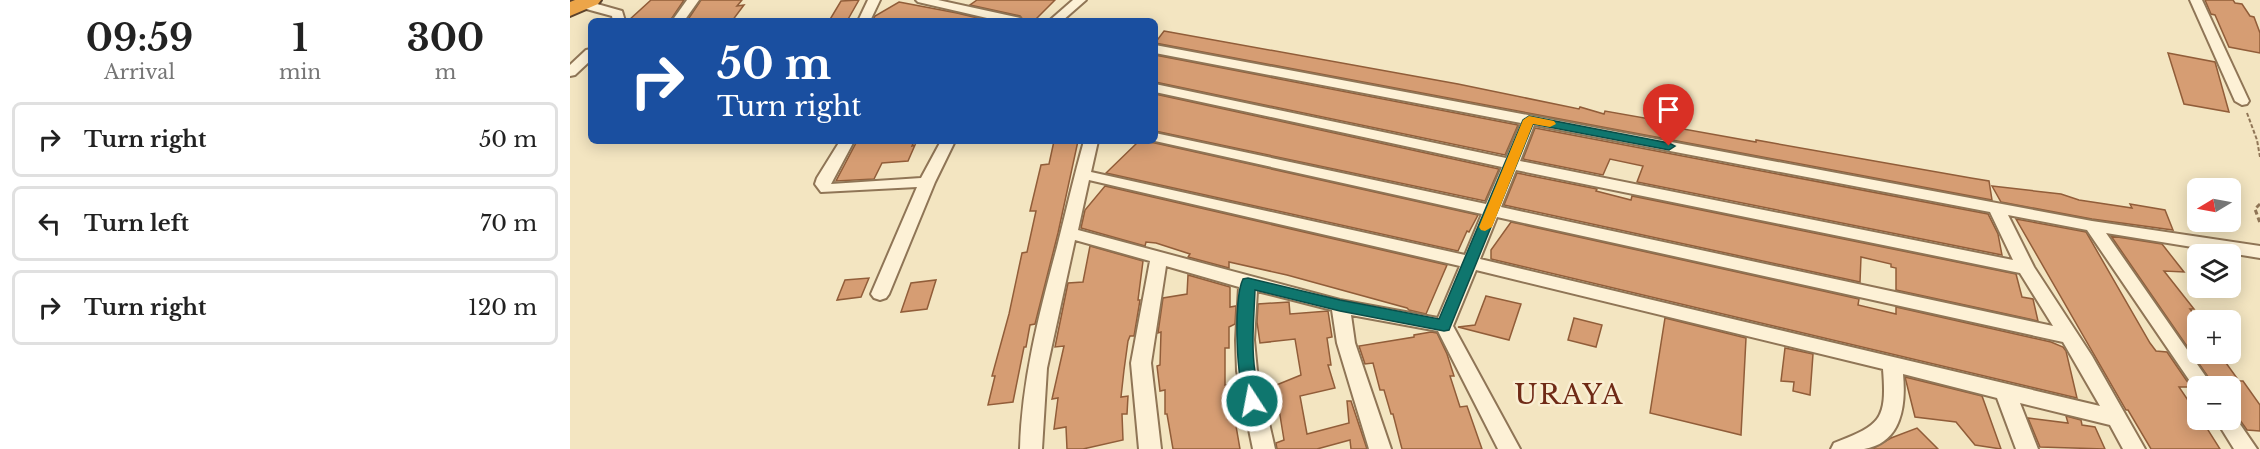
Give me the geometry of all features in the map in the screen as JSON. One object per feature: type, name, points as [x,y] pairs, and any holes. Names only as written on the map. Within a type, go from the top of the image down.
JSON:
[{"type":"street","points":[[680,18],[693,0]]},
{"type":"street","points":[[865,18],[874,0]]},
{"type":"street","points":[[1058,18],[1080,0]]},
{"type":"street","points":[[2196,0],[2242,102]]},
{"type":"street","points":[[932,1],[1003,18]]},
{"type":"street","points":[[581,5],[613,11],[618,14],[619,18]]},
{"type":"street","points":[[1158,50],[2092,226],[2260,252]]},
{"type":"street","points":[[570,72],[588,56]]},
{"type":"street","points":[[1158,89],[1510,164],[2026,268]]},
{"type":"street","points":[[1509,449],[1444,326],[1529,120]]},
{"type":"street","points":[[1158,138],[2068,336]]},
{"type":"street","points":[[845,144],[825,178],[823,184],[827,189],[927,182]]},
{"type":"street","points":[[880,294],[927,182],[946,144]]},
{"type":"street","points":[[1031,449],[1032,401],[1081,174],[1090,144]]},
{"type":"street","points":[[1081,174],[1469,262],[2118,419]]},
{"type":"street","points":[[1997,208],[2026,268],[2134,449]]},
{"type":"street","points":[[2092,226],[2195,376]]},
{"type":"street","points":[[1069,233],[1340,306],[1444,326]]},
{"type":"street","points":[[1150,449],[1142,363],[1159,256]]},
{"type":"street","points":[[1248,283],[1245,340],[1247,371],[1264,449]]},
{"type":"street","points":[[1340,306],[1346,343],[1380,449]]},
{"type":"street","points":[[1842,449],[1884,428],[1893,414],[1896,401],[1892,364]]},
{"type":"street","points":[[2005,391],[2027,449]]},
{"type":"street","points":[[2233,430],[2246,449]]},
{"type":"path","points":[[2242,102],[2251,121],[2260,157]]},
{"type":"path","points":[[2260,204],[2255,209],[2260,223]]},
{"type":"building","points":[[651,0],[684,0],[672,18],[631,18]]},
{"type":"building","points":[[701,0],[742,0],[737,6],[744,5],[734,18],[689,18]]},
{"type":"building","points":[[859,0],[849,18],[831,18],[841,1]]},
{"type":"building","points":[[977,0],[1055,0],[1037,18],[1022,18],[970,5]]},
{"type":"building","points":[[2205,0],[2233,0],[2235,3],[2242,4],[2250,16],[2254,17],[2260,33],[2260,53],[2229,47],[2215,15],[2211,14]]},
{"type":"building","points":[[899,2],[978,18],[874,18]]},
{"type":"building","points":[[1164,31],[1458,84],[1579,109],[1580,107],[1604,114],[1605,111],[1673,123],[1672,127],[1989,181],[1992,200],[1158,44],[1158,39]]},
{"type":"building","points":[[2168,53],[2215,62],[2229,112],[2184,104]]},
{"type":"building","points":[[1158,56],[1518,125],[1505,155],[1158,83]]},
{"type":"building","points":[[1158,95],[1499,169],[1485,201],[1158,132]]},
{"type":"building","points":[[1535,128],[1988,214],[1998,234],[2002,255],[1637,182],[1643,166],[1610,159],[1603,175],[1523,159]]},
{"type":"building","points":[[855,144],[915,145],[908,161],[882,163],[874,179],[836,181]]},
{"type":"building","points":[[1053,144],[1077,144],[1058,233],[1035,324],[1030,325],[1026,347],[1024,347],[1013,402],[988,405],[995,376],[992,376],[1009,314],[1022,253],[1027,252],[1036,211],[1030,211],[1041,165],[1049,164]]},
{"type":"building","points":[[1136,144],[1158,144],[1478,215],[1469,232],[1467,231],[1458,251],[1106,173]]},
{"type":"building","points":[[1517,173],[1597,189],[1596,191],[1631,200],[1632,196],[2016,274],[2022,297],[2033,299],[2038,321],[1896,290],[1896,268],[1891,267],[1891,264],[1861,257],[1860,282],[1504,205]]},
{"type":"building","points":[[1105,186],[1447,265],[1426,314],[1287,275],[1229,262],[1229,268],[1188,257],[1190,254],[1156,243],[1146,242],[1145,246],[1081,228],[1085,210]]},
{"type":"building","points":[[1992,186],[2061,194],[2079,200],[2132,208],[2130,204],[2165,210],[2173,230],[2092,219],[2001,202]]},
{"type":"building","points":[[2016,219],[2086,232],[2150,343],[2156,351],[2167,352],[2187,381],[2187,387],[2179,387],[2187,399],[2187,430],[2208,430],[2220,449],[2151,449],[2126,410]]},
{"type":"building","points":[[1511,222],[1859,299],[1858,305],[1896,314],[1896,307],[2051,342],[2063,347],[2066,351],[2077,398],[1491,259],[1491,250]]},
{"type":"building","points":[[2111,236],[2162,244],[2184,272],[2164,271],[2194,309],[2187,310],[2187,346]]},
{"type":"building","points":[[1090,246],[1143,261],[1138,300],[1140,300],[1134,336],[1130,336],[1128,341],[1124,370],[1121,397],[1128,396],[1127,414],[1122,414],[1123,440],[1083,449],[1067,449],[1066,427],[1054,429],[1058,398],[1052,399],[1064,346],[1055,347],[1068,283],[1083,282]]},
{"type":"building","points":[[1188,275],[1230,287],[1230,307],[1236,306],[1235,324],[1229,327],[1229,348],[1225,348],[1225,385],[1230,384],[1233,403],[1241,400],[1245,423],[1236,426],[1240,449],[1173,449],[1167,414],[1165,414],[1165,390],[1160,391],[1157,366],[1160,365],[1161,332],[1158,333],[1163,298],[1187,294]]},
{"type":"building","points":[[869,278],[861,297],[837,300],[845,280]]},
{"type":"building","points":[[936,280],[927,309],[901,312],[911,283]]},
{"type":"building","points":[[1486,296],[1521,304],[1509,340],[1458,327],[1475,325]]},
{"type":"building","points":[[1289,302],[1290,314],[1328,311],[1332,337],[1327,338],[1331,365],[1328,365],[1335,388],[1300,396],[1307,434],[1349,423],[1347,401],[1351,401],[1367,449],[1351,449],[1350,440],[1317,449],[1277,449],[1276,443],[1284,440],[1278,403],[1268,407],[1264,390],[1301,375],[1295,339],[1260,343],[1257,322],[1258,304]]},
{"type":"building","points":[[1574,318],[1602,325],[1596,347],[1568,340]]},
{"type":"building","points":[[1665,318],[1746,338],[1741,435],[1650,413]]},
{"type":"building","points":[[1431,332],[1437,333],[1447,354],[1454,376],[1450,376],[1460,407],[1467,406],[1482,449],[1402,449],[1393,414],[1391,414],[1384,390],[1380,390],[1373,363],[1365,364],[1359,346]]},
{"type":"building","points":[[1785,348],[1813,354],[1810,395],[1793,391],[1794,382],[1781,381]]},
{"type":"building","points":[[2199,364],[2227,364],[2235,376],[2207,376]]},
{"type":"building","points":[[1905,377],[1982,396],[2001,449],[1975,445],[1956,422],[1915,417]]},
{"type":"building","points":[[2241,381],[2260,405],[2260,431],[2247,430],[2241,422]]},
{"type":"building","points":[[2066,416],[2081,420],[2082,425],[2095,427],[2105,449],[2040,447],[2028,418],[2068,423]]},
{"type":"building","points":[[1917,428],[1938,449],[1872,449],[1891,438]]},
{"type":"slow traffic","points":[[1485,227],[1529,120],[1550,124]]},
{"type":"district","name":"URAYA","points":[[1569,394]]},
{"type":"route","points":[[1252,401],[1245,340],[1248,283],[1340,306],[1444,326],[1529,120],[1669,146]]}]
